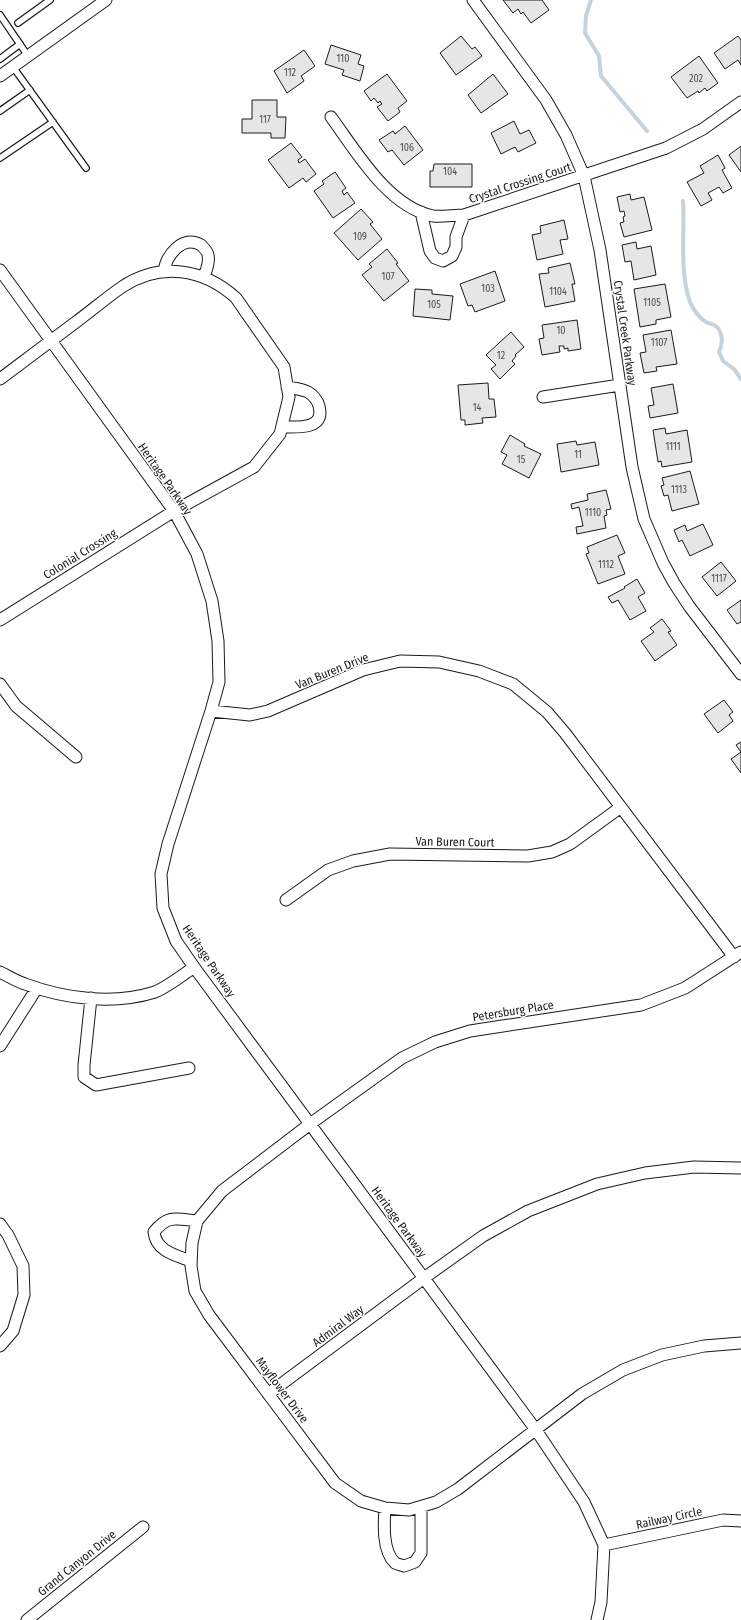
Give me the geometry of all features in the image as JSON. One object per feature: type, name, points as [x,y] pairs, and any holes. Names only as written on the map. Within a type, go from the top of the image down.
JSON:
[{"type":"street","name":"Crystal Creek Parkway","points":[[473,0],[546,100],[566,135],[584,176],[600,250],[632,467],[644,519],[653,541],[678,589],[741,674]]},
{"type":"street","points":[[0,76],[99,2]]},
{"type":"street","name":"Crystal Crossing Court","points":[[332,117],[384,188],[401,201],[421,212],[433,216],[464,215],[584,176],[672,145],[703,129],[741,102]]},
{"type":"street","name":"Crystal Crossing Court","points":[[421,212],[430,251],[435,258],[443,261],[452,256],[456,247],[456,237],[464,215]]},
{"type":"street","points":[[164,272],[169,257],[177,247],[186,242],[196,242],[203,247],[208,254],[208,264],[204,277]]},
{"type":"street","name":"Heritage Parkway","points":[[0,270],[174,511],[197,554],[212,601],[218,641],[219,682],[160,874],[163,908],[176,941],[194,968],[536,1430],[584,1502],[604,1545],[601,1602],[597,1620]]},
{"type":"street","name":"Colonial Crossing","points":[[0,378],[123,286],[152,273],[184,272],[204,277],[227,289],[236,298],[284,367],[289,396],[280,434],[254,468],[174,511],[0,620]]},
{"type":"street","points":[[544,397],[620,385]]},
{"type":"street","points":[[282,427],[307,426],[317,422],[321,414],[318,402],[308,392],[287,387]]},
{"type":"street","name":"Van Buren Drive","points":[[211,711],[250,715],[268,711],[363,670],[400,661],[440,662],[479,671],[513,684],[548,712],[621,807]]},
{"type":"street","points":[[0,684],[16,706],[76,757]]},
{"type":"street","name":"Van Buren Court","points":[[286,900],[328,870],[353,860],[390,854],[528,856],[552,852],[570,844],[621,807]]},
{"type":"street","name":"Petersburg Place","points":[[310,1124],[402,1058],[435,1042],[470,1031],[641,1005],[685,988],[738,954],[621,807]]},
{"type":"street","points":[[0,972],[23,984],[58,995],[128,999],[156,991],[194,968]]},
{"type":"street","points":[[0,1046],[36,988]]},
{"type":"street","points":[[91,998],[84,1077],[96,1085],[189,1068]]},
{"type":"street","name":"Mayflower Drive","points":[[310,1124],[222,1191],[197,1221],[192,1243],[191,1261],[195,1291],[209,1315],[335,1482],[362,1501],[385,1508],[409,1510],[436,1502],[458,1489],[582,1394],[624,1370],[662,1355],[704,1346],[741,1343]]},
{"type":"street","name":"Admiral Way","points":[[268,1394],[483,1236],[528,1211],[597,1184],[645,1173],[694,1167],[741,1168]]},
{"type":"street","points":[[191,1261],[163,1250],[155,1240],[154,1232],[161,1223],[172,1219],[197,1221]]},
{"type":"street","points":[[0,1224],[8,1235],[23,1266],[24,1295],[13,1331],[0,1346]]},
{"type":"street","points":[[385,1508],[384,1536],[387,1549],[395,1562],[404,1566],[415,1562],[421,1553],[421,1507]]},
{"type":"street","name":"Railway Circle","points":[[604,1545],[723,1520],[741,1521]]},
{"type":"street","name":"Grand Canyon Drive","points":[[27,1620],[143,1527]]},
{"type":"lane","points":[[18,23],[50,0]]},
{"type":"lane","points":[[0,15],[28,56]]},
{"type":"lane","points":[[0,59],[20,44]]},
{"type":"lane","points":[[13,66],[86,168]]},
{"type":"lane","points":[[0,111],[30,90]]},
{"type":"lane","points":[[0,158],[53,122]]},
{"type":"building","points":[[503,0],[542,0],[549,10],[531,23],[523,12],[521,14],[518,9],[513,13]]},
{"type":"building","points":[[461,36],[472,49],[475,47],[482,56],[456,75],[440,53]]},
{"type":"building","points":[[738,36],[741,40],[741,65],[738,60],[725,69],[714,53]]},
{"type":"building","points":[[331,45],[361,55],[358,64],[364,66],[360,81],[342,75],[344,70],[325,64]]},
{"type":"building","points":[[304,50],[315,66],[301,76],[304,81],[287,93],[274,71]]},
{"type":"building","points":[[699,56],[718,83],[707,91],[705,88],[699,93],[698,91],[687,98],[671,77]]},
{"type":"building","points":[[387,74],[407,101],[398,108],[400,112],[388,121],[377,107],[382,104],[380,101],[378,103],[374,98],[371,101],[364,91]]},
{"type":"building","points":[[493,74],[508,94],[481,113],[468,95]]},
{"type":"building","points":[[252,100],[277,100],[277,117],[286,117],[285,138],[271,138],[271,133],[242,133],[242,119],[252,119]]},
{"type":"building","points":[[514,121],[520,134],[529,130],[536,143],[518,152],[515,147],[501,154],[491,133]]},
{"type":"building","points":[[405,126],[423,150],[404,165],[392,150],[388,152],[379,140],[393,131],[395,134]]},
{"type":"building","points":[[291,143],[302,157],[298,160],[299,163],[305,159],[316,174],[306,182],[303,178],[289,188],[268,160]]},
{"type":"building","points":[[741,146],[741,172],[729,155]]},
{"type":"building","points":[[718,155],[725,168],[722,170],[732,188],[723,193],[719,187],[708,193],[712,200],[701,206],[687,182],[704,173],[700,166]]},
{"type":"building","points":[[434,164],[472,164],[472,187],[430,187],[430,171],[433,171]]},
{"type":"building","points":[[335,172],[346,188],[342,191],[344,195],[347,192],[355,203],[333,218],[314,191],[324,184],[322,181]]},
{"type":"building","points":[[630,194],[631,200],[644,197],[652,230],[624,237],[620,223],[624,222],[623,217],[625,216],[624,211],[620,212],[617,197]]},
{"type":"building","points":[[361,209],[373,222],[370,224],[382,239],[358,260],[334,233]]},
{"type":"building","points":[[564,220],[568,239],[560,240],[563,254],[537,260],[532,235],[541,233],[540,226]]},
{"type":"building","points":[[636,242],[637,249],[651,246],[656,275],[634,280],[631,261],[625,262],[622,245]]},
{"type":"building","points":[[387,249],[409,281],[384,301],[362,275],[372,267],[369,264]]},
{"type":"building","points":[[570,263],[575,284],[572,284],[575,301],[545,307],[539,274],[549,273],[548,268]]},
{"type":"building","points":[[495,271],[505,301],[475,312],[472,305],[468,306],[460,284]]},
{"type":"building","points":[[665,284],[671,317],[656,320],[656,324],[640,327],[634,289]]},
{"type":"building","points":[[415,289],[432,290],[432,294],[453,296],[450,320],[413,316]]},
{"type":"building","points":[[577,320],[581,349],[568,351],[568,348],[564,349],[564,346],[559,346],[560,352],[542,355],[539,339],[544,338],[542,325]]},
{"type":"building","points":[[671,330],[677,364],[656,367],[657,371],[644,373],[640,353],[646,352],[643,335]]},
{"type":"building","points":[[511,332],[524,347],[515,355],[516,356],[512,361],[515,364],[500,379],[491,369],[496,365],[486,355]]},
{"type":"building","points":[[488,383],[489,399],[494,399],[496,417],[482,418],[483,423],[465,425],[465,420],[461,420],[458,385]]},
{"type":"building","points":[[673,384],[678,413],[650,418],[648,406],[654,405],[651,388]]},
{"type":"building","points":[[665,428],[666,434],[687,430],[692,462],[662,467],[661,461],[658,462],[653,430]]},
{"type":"building","points":[[510,435],[525,444],[524,446],[541,454],[529,478],[502,464],[507,455],[501,452]]},
{"type":"building","points":[[576,441],[577,445],[595,442],[599,465],[561,472],[557,444]]},
{"type":"building","points":[[690,471],[699,504],[672,511],[668,495],[664,496],[661,486],[664,485],[662,478]]},
{"type":"building","points":[[606,490],[611,509],[606,510],[607,515],[604,516],[606,528],[577,534],[576,527],[583,526],[579,507],[572,509],[571,504],[588,500],[587,494]]},
{"type":"building","points":[[703,524],[713,545],[690,556],[682,540],[679,542],[674,530],[685,525],[687,531]]},
{"type":"building","points":[[617,535],[625,553],[618,556],[625,574],[598,584],[586,554],[589,553],[587,547]]},
{"type":"building","points":[[721,562],[736,581],[717,596],[702,577]]},
{"type":"building","points":[[637,579],[645,593],[638,597],[646,611],[630,620],[618,600],[612,603],[608,597],[625,588],[624,587]]},
{"type":"building","points":[[741,600],[741,622],[737,624],[727,610]]},
{"type":"building","points":[[662,619],[671,631],[668,632],[677,645],[655,661],[641,641],[654,632],[650,628]]},
{"type":"building","points":[[724,700],[733,712],[729,715],[733,721],[718,733],[704,714]]},
{"type":"building","points":[[741,742],[741,752],[736,745]]},
{"type":"building","points":[[741,752],[741,773],[731,759]]},
{"type":"waterway","points":[[591,0],[586,16],[585,33],[599,56],[601,76],[647,131]]},
{"type":"waterway","points":[[683,201],[683,265],[690,302],[705,322],[715,325],[719,330],[722,339],[719,352],[723,361],[734,369],[741,379]]}]
